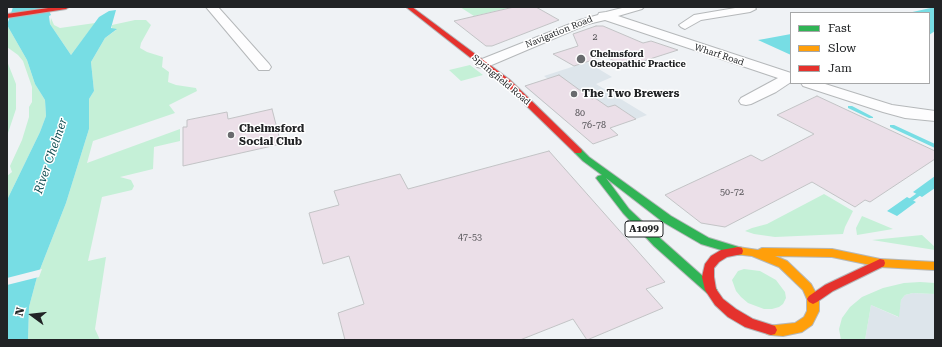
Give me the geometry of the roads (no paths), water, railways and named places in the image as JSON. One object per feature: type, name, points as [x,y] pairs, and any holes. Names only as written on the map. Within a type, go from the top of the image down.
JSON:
[{"type":"main road","points":[[7,16],[66,7]]},
{"type":"main road","name":"Springfield Road","points":[[409,7],[517,92],[586,159],[666,219],[705,241],[738,251]]},
{"type":"main road","name":"Springfield Road","points":[[586,159],[626,211],[658,244],[711,290]]},
{"type":"main road","name":"A1099","points":[[753,252],[778,262],[796,274],[806,286],[813,299],[813,311],[808,321],[798,328],[783,331],[766,329],[749,323],[732,314],[719,302],[711,290],[708,278],[709,267],[715,258],[725,253],[738,251],[832,253],[880,263],[935,266]]},
{"type":"main road","name":"A1099","points":[[813,299],[829,288],[880,263]]},
{"type":"street","points":[[212,7],[264,67]]},
{"type":"street","name":"Navigation Road","points":[[482,64],[584,22],[638,7]]},
{"type":"street","points":[[685,25],[698,17],[750,8],[748,7]]},
{"type":"street","name":"Wharf Road","points":[[603,16],[790,78]]},
{"type":"street","points":[[746,101],[790,79]]},
{"type":"street","points":[[811,84],[900,112],[935,116]]},
{"type":"water","name":"River Chelmer","points":[[13,7],[47,7],[51,15],[49,16],[50,24],[71,55],[99,17],[109,11],[116,10],[111,28],[117,29],[105,38],[91,62],[94,91],[89,99],[89,129],[66,203],[37,277],[29,307],[28,340],[7,340],[7,200],[40,132],[46,116],[45,100],[35,84],[27,60],[7,25]]},
{"type":"water","points":[[935,7],[935,31],[930,34],[930,12],[912,12]]},
{"type":"water","points":[[790,34],[790,55],[758,40]]},
{"type":"water","points":[[935,176],[935,188],[922,197],[913,192]]},
{"type":"water","points":[[907,197],[916,202],[897,216],[887,211]]},
{"type":"waterway","points":[[850,107],[871,117]]},
{"type":"waterway","points":[[892,126],[935,146]]},
{"type":"waterway","points":[[905,204],[923,191]]},
{"type":"place","name":"Chelmsford Osteopathic Practice","points":[[581,59]]},
{"type":"place","name":"The Two Brewers","points":[[574,94]]},
{"type":"place","name":"Chelmsford Social Club","points":[[231,135]]}]
